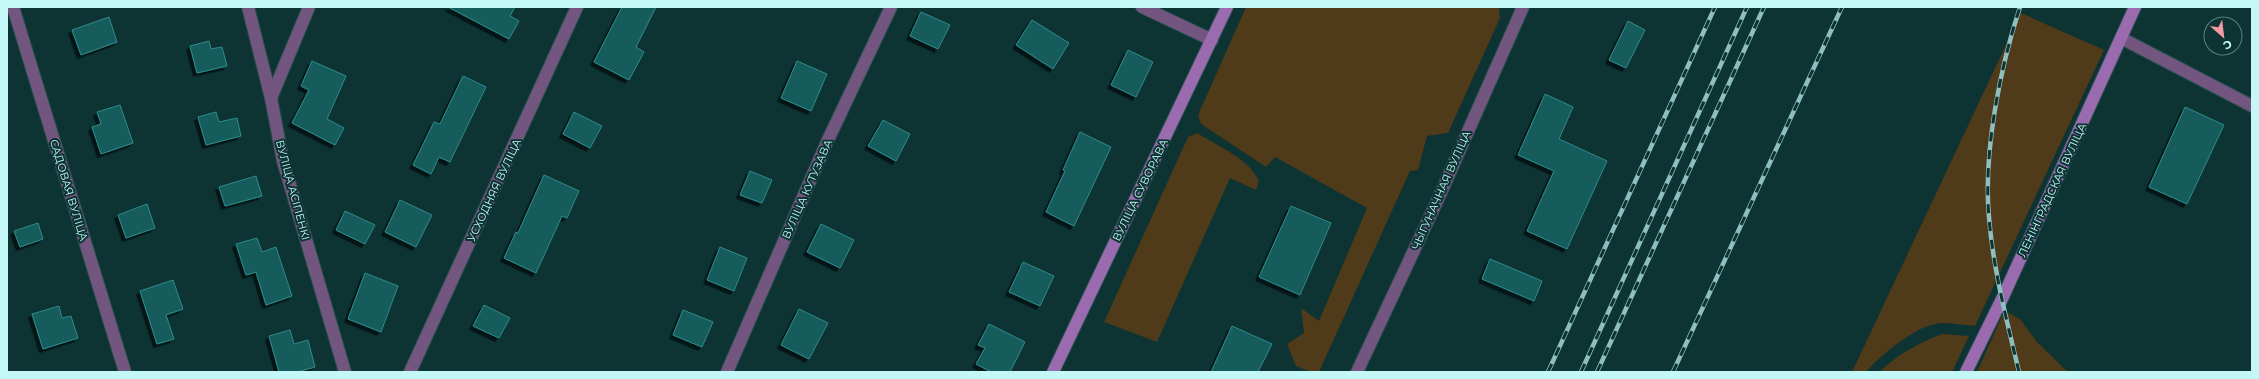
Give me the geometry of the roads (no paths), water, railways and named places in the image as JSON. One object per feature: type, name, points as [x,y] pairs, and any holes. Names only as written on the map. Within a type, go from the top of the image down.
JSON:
[{"type":"street","name":"САДОВАЯ ВУЛІЦА","points":[[13,7],[125,372]]},
{"type":"street","name":"ВУЛІЦА АСІПЕНКІ","points":[[248,7],[271,98],[283,161],[345,372]]},
{"type":"street","points":[[271,98],[309,7]]},
{"type":"street","name":"УСХОДНЯЯ ВУЛІЦА","points":[[410,372],[577,7]]},
{"type":"street","name":"ВУЛІЦА КУТУЗАВА","points":[[727,372],[827,142],[891,7]]},
{"type":"street","points":[[1142,7],[1212,40]]},
{"type":"street","name":"ВУЛІЦА СУВОРАВА","points":[[1053,372],[1227,7]]},
{"type":"street","name":"ЧЫГУНАЧНАЯ ВУЛІЦА","points":[[1357,372],[1439,197],[1523,7]]},
{"type":"street","name":"ЛЕНІНГРАДСКАЯ ВУЛІЦА","points":[[1966,372],[2002,299],[2135,7]]},
{"type":"street","points":[[2121,38],[2252,106]]},
{"type":"railway","points":[[1548,372],[1715,7]]},
{"type":"railway","points":[[1581,372],[1747,7]]},
{"type":"railway","points":[[1597,372],[1764,7]]},
{"type":"railway","points":[[1673,372],[1842,7]]},
{"type":"railway","points":[[2019,372],[2001,295],[1994,256],[1989,217],[1988,166],[2000,83],[2020,7]]}]
